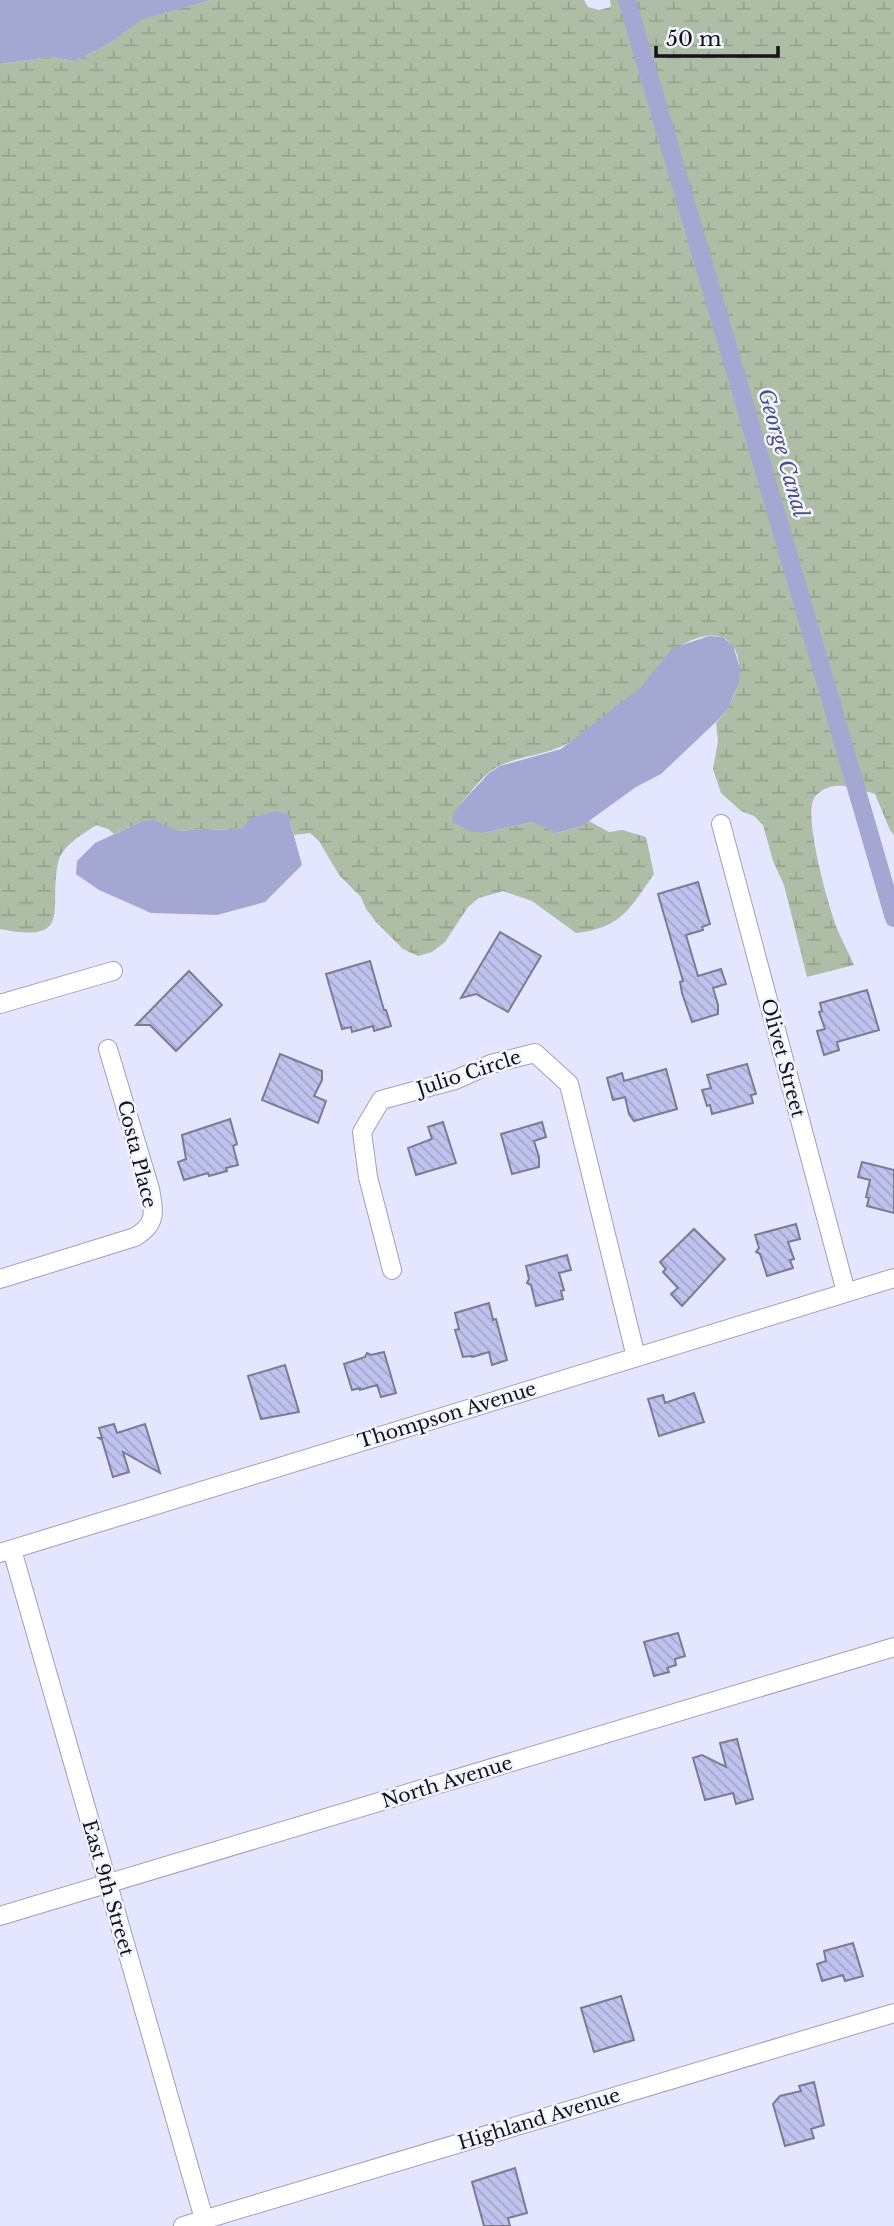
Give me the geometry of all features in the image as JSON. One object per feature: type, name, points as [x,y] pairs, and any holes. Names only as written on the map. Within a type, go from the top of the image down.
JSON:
[{"type":"street","name":"Olivet Street","points":[[721,824],[846,1293]]},
{"type":"street","points":[[0,1004],[113,971]]},
{"type":"street","name":"Costa Place","points":[[0,1279],[135,1237],[146,1230],[151,1221],[154,1210],[150,1189],[108,1049]]},
{"type":"street","name":"Julio Circle","points":[[393,1270],[368,1177],[362,1132],[381,1100],[455,1080],[491,1064],[535,1053],[569,1083],[636,1357]]},
{"type":"street","name":"Thompson Avenue","points":[[6,1551],[894,1278]]},
{"type":"street","name":"East 9th Street","points":[[6,1551],[205,2223]]},
{"type":"street","name":"North Avenue","points":[[0,1916],[894,1647]]},
{"type":"street","name":"Highland Avenue","points":[[183,2226],[205,2223],[894,2013]]},
{"type":"green space","points":[[211,0],[584,0],[588,7],[599,10],[611,7],[610,0],[894,0],[894,835],[875,794],[851,787],[832,786],[814,798],[812,808],[814,843],[829,904],[854,965],[807,977],[784,885],[773,861],[763,825],[754,816],[741,811],[721,793],[713,769],[718,741],[716,723],[728,708],[736,691],[738,658],[732,645],[721,637],[705,636],[677,648],[633,695],[574,740],[553,750],[494,769],[455,810],[483,833],[532,822],[558,833],[582,826],[589,821],[609,832],[622,830],[646,837],[654,874],[631,906],[615,921],[604,926],[576,933],[532,901],[503,891],[479,898],[468,907],[445,942],[432,952],[418,956],[403,949],[376,922],[361,897],[339,875],[319,841],[310,833],[294,835],[288,815],[231,830],[178,831],[141,822],[114,834],[96,825],[73,841],[60,857],[55,908],[49,927],[24,932],[0,929],[0,64],[50,57],[75,61],[110,43],[142,19]]},
{"type":"water","points":[[0,0],[211,0],[143,19],[110,43],[75,61],[50,57],[0,64]]},
{"type":"water","points":[[709,636],[722,637],[733,645],[740,669],[739,682],[729,707],[720,718],[661,774],[636,787],[582,826],[557,833],[532,822],[483,833],[470,831],[452,822],[455,810],[489,773],[500,766],[561,749],[640,688],[673,648]]},
{"type":"water","points":[[276,811],[288,814],[302,865],[265,902],[217,915],[151,913],[99,890],[76,874],[77,861],[95,843],[141,822],[154,820],[178,831],[231,830],[243,827],[251,818]]},
{"type":"building","points":[[698,882],[710,924],[702,927],[703,930],[686,935],[698,976],[721,969],[726,984],[713,988],[718,1014],[692,1022],[682,993],[680,982],[683,981],[658,894]]},
{"type":"building","points":[[500,932],[541,956],[508,1012],[476,994],[461,998]]},
{"type":"building","points":[[370,961],[391,1026],[374,1031],[373,1026],[352,1032],[351,1027],[342,1029],[326,974]]},
{"type":"building","points":[[189,971],[222,1005],[176,1051],[150,1025],[136,1025]]},
{"type":"building","points":[[867,990],[879,1030],[837,1042],[839,1050],[824,1055],[817,1031],[825,1029],[819,1012],[822,1011],[820,1003]]},
{"type":"building","points":[[280,1054],[322,1071],[322,1080],[314,1096],[326,1101],[318,1123],[262,1100]]},
{"type":"building","points":[[747,1064],[756,1094],[751,1095],[753,1103],[712,1114],[702,1090],[711,1088],[707,1075]]},
{"type":"building","points":[[666,1069],[677,1109],[634,1121],[629,1114],[625,1097],[613,1100],[607,1078],[622,1073],[624,1081]]},
{"type":"building","points":[[230,1119],[237,1144],[233,1146],[238,1165],[209,1176],[208,1173],[184,1180],[178,1162],[186,1159],[182,1135]]},
{"type":"building","points":[[443,1122],[456,1163],[416,1175],[408,1148],[432,1139],[428,1127]]},
{"type":"building","points":[[542,1122],[546,1137],[534,1141],[539,1167],[512,1174],[501,1134]]},
{"type":"building","points":[[862,1162],[894,1170],[894,1213],[867,1206],[870,1180],[858,1177]]},
{"type":"building","points":[[796,1224],[800,1239],[788,1242],[794,1259],[790,1260],[793,1268],[767,1276],[760,1254],[756,1252],[759,1248],[755,1235]]},
{"type":"building","points":[[694,1229],[725,1259],[682,1306],[671,1294],[678,1288],[663,1272],[666,1269],[660,1262]]},
{"type":"building","points":[[567,1255],[571,1270],[559,1273],[564,1290],[561,1291],[563,1299],[536,1306],[531,1285],[527,1283],[529,1279],[526,1266]]},
{"type":"building","points":[[489,1303],[507,1360],[492,1365],[489,1352],[463,1357],[455,1330],[459,1329],[455,1313]]},
{"type":"building","points":[[384,1352],[396,1393],[381,1397],[377,1385],[352,1390],[344,1364],[365,1357],[367,1353],[371,1355]]},
{"type":"building","points":[[285,1365],[299,1412],[261,1419],[248,1376]]},
{"type":"building","points":[[694,1393],[704,1422],[659,1436],[648,1399],[663,1395],[665,1403]]},
{"type":"building","points":[[114,1424],[117,1433],[145,1424],[160,1473],[123,1452],[129,1472],[113,1477],[102,1440],[99,1438],[102,1438],[99,1428]]},
{"type":"building","points":[[678,1633],[685,1656],[675,1659],[676,1665],[667,1668],[669,1672],[654,1676],[644,1642]]},
{"type":"building","points":[[737,1739],[753,1799],[736,1804],[733,1793],[705,1800],[693,1758],[702,1755],[726,1767],[720,1743]]},
{"type":"building","points":[[853,1943],[863,1976],[845,1981],[843,1975],[822,1981],[817,1964],[826,1961],[824,1951]]},
{"type":"building","points":[[621,1996],[634,2040],[594,2052],[581,2008]]},
{"type":"building","points":[[814,2082],[824,2125],[811,2129],[814,2138],[785,2146],[773,2104],[780,2096],[801,2091],[799,2086]]},
{"type":"building","points":[[515,2168],[527,2213],[508,2218],[510,2226],[484,2226],[472,2182]]},
{"type":"waterway","name":"George Canal","points":[[627,0],[894,918]]}]
